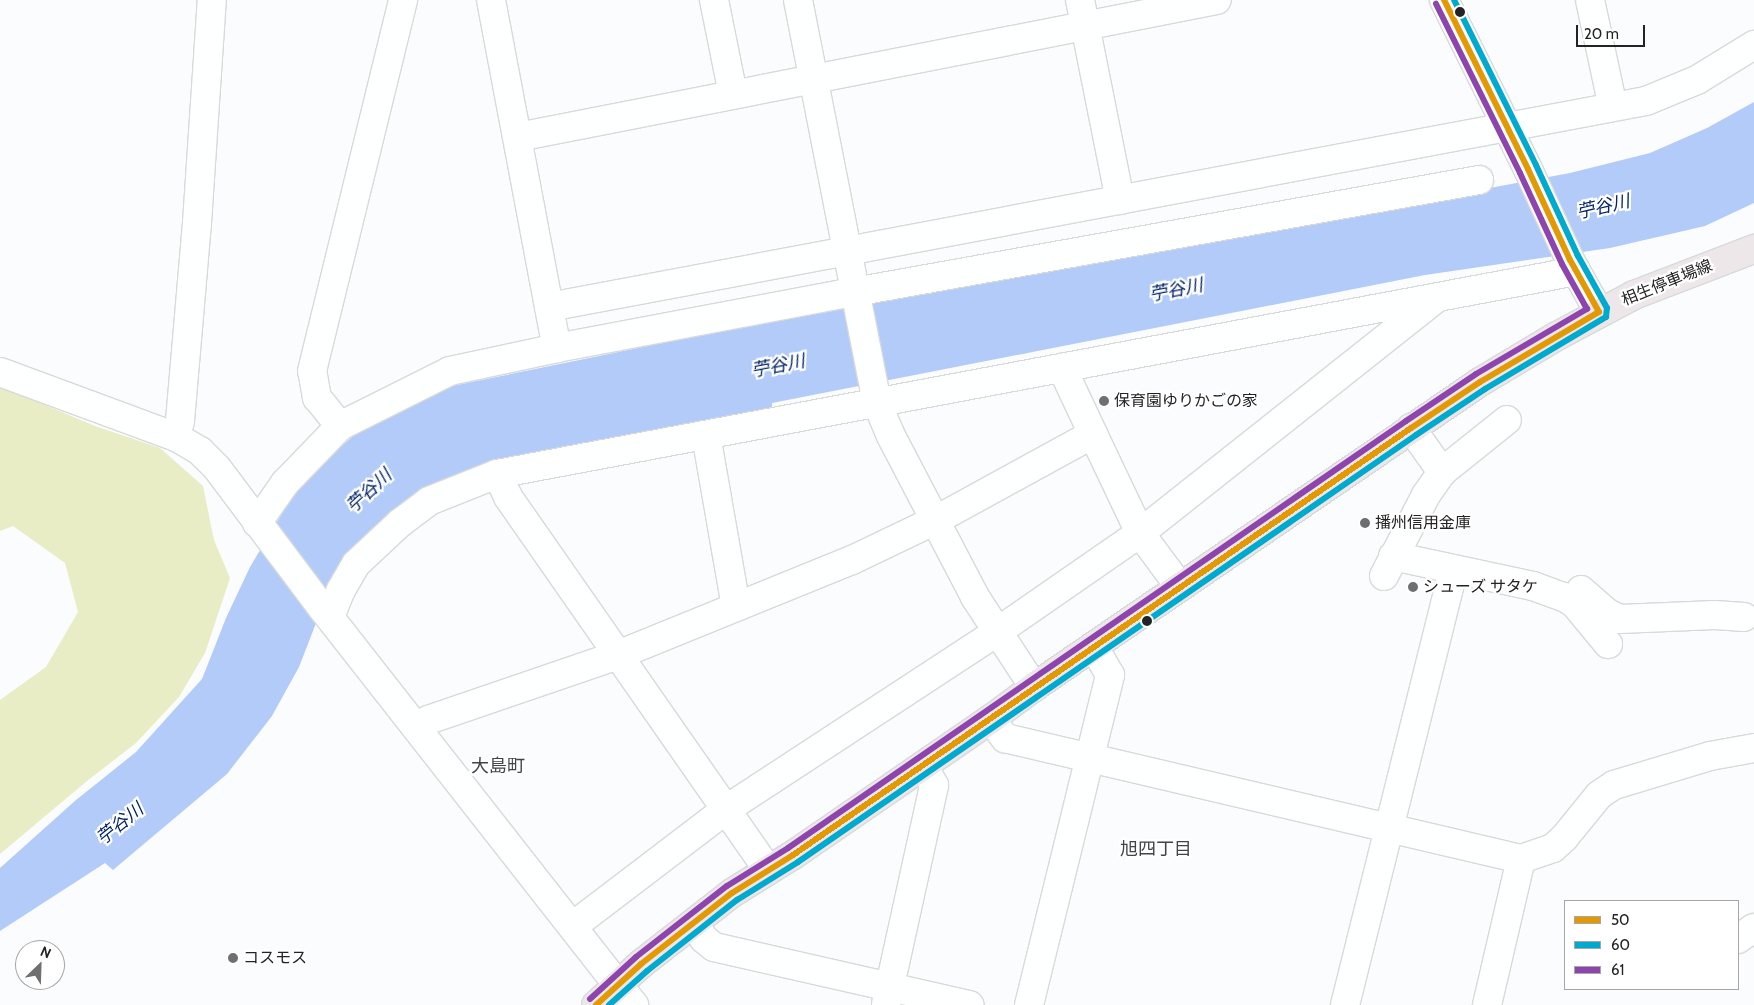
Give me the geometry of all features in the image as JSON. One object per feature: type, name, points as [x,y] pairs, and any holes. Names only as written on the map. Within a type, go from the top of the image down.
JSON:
[{"type":"main road","name":"相生停車場線","points":[[596,1005],[626,995],[641,964],[732,892],[768,870],[991,719],[1034,687],[1411,428],[1488,378],[1598,312],[1634,295],[1754,249]]},
{"type":"street","points":[[176,437],[180,421],[198,222],[212,0]]},
{"type":"street","points":[[340,426],[318,398],[312,371],[403,0]]},
{"type":"street","points":[[491,0],[518,137],[548,307],[558,348]]},
{"type":"street","points":[[714,0],[732,94]]},
{"type":"street","points":[[798,0],[876,400],[891,436],[976,597],[1034,687]]},
{"type":"street","points":[[518,137],[813,78],[1083,13],[1214,0]]},
{"type":"street","points":[[1444,0],[1528,169],[1573,266],[1598,312]]},
{"type":"street","points":[[1590,0],[1613,107]]},
{"type":"street","points":[[1083,13],[1120,200]]},
{"type":"street","points":[[548,307],[1646,101],[1697,80],[1754,45]]},
{"type":"street","points":[[261,527],[285,483],[340,426],[450,371],[558,348],[855,296],[1479,180]]},
{"type":"street","points":[[326,613],[356,564],[400,523],[429,500],[497,474],[706,435],[876,400],[1062,368],[1439,296],[1573,266]]},
{"type":"street","points":[[573,926],[725,810],[997,632],[1140,534],[1439,296]]},
{"type":"street","points":[[1062,368],[1140,534],[1180,587]]},
{"type":"street","points":[[0,372],[176,437],[200,451],[217,468],[326,613],[626,995]]},
{"type":"street","points":[[1507,420],[1442,472],[1426,495],[1389,566],[1453,571],[1533,586],[1564,597],[1575,604],[1608,644]]},
{"type":"street","points":[[1411,428],[1442,472]]},
{"type":"street","points":[[417,727],[428,720],[618,655],[852,560],[936,520],[1094,434]]},
{"type":"street","points":[[706,435],[734,596],[739,606]]},
{"type":"street","points":[[497,474],[508,497],[768,870]]},
{"type":"street","points":[[1345,1005],[1453,571]]},
{"type":"street","points":[[1564,597],[1570,590],[1580,589],[1607,613],[1620,619],[1715,615],[1744,618]]},
{"type":"street","points":[[1029,1005],[1110,675],[1094,647]]},
{"type":"street","points":[[991,719],[1006,738],[1521,859],[1553,848],[1564,838],[1599,795],[1614,785],[1710,756],[1754,748]]},
{"type":"street","points":[[888,996],[934,786],[922,766]]},
{"type":"street","points":[[1488,1005],[1521,859]]},
{"type":"street","points":[[694,923],[704,939],[714,946],[888,996],[969,1005]]},
{"type":"green space","points":[[0,386],[95,426],[160,448],[203,486],[214,540],[230,578],[205,653],[179,697],[136,743],[87,781],[0,854],[0,700],[46,667],[78,612],[65,563],[13,526],[0,531]]},
{"type":"water","name":"苧谷川","points":[[1754,102],[1754,203],[1705,226],[1610,248],[1425,275],[772,403],[772,413],[471,471],[318,618],[299,667],[272,716],[227,774],[113,870],[105,863],[0,931],[0,868],[76,800],[136,752],[202,679],[226,618],[250,567],[292,497],[329,457],[367,424],[442,388],[751,325],[1570,173],[1650,153],[1707,128]]},
{"type":"transit line","name":"50","points":[[596,1005],[641,964],[732,893],[793,855],[1411,428],[1480,382],[1599,312],[1570,260],[1528,169],[1444,0]]},
{"type":"transit line","name":"60","points":[[609,1005],[647,971],[737,900],[798,862],[1416,435],[1485,389],[1606,317],[1607,308],[1578,256],[1536,165],[1454,0]]},
{"type":"transit line","name":"61","points":[[590,999],[636,957],[727,886],[788,848],[1476,374],[1587,309],[1562,264],[1520,173],[1436,4]]},
{"type":"place","name":"保育園ゆりかごの家","points":[[1104,401]]},
{"type":"place","name":"播州信用金庫","points":[[1365,523]]},
{"type":"place","name":"シューズ サタケ","points":[[1413,587]]},
{"type":"place","name":"コスモス","points":[[233,958]]},
{"type":"district","name":"大島町","points":[[498,766]]},
{"type":"district","name":"旭四丁目","points":[[1156,849]]}]
